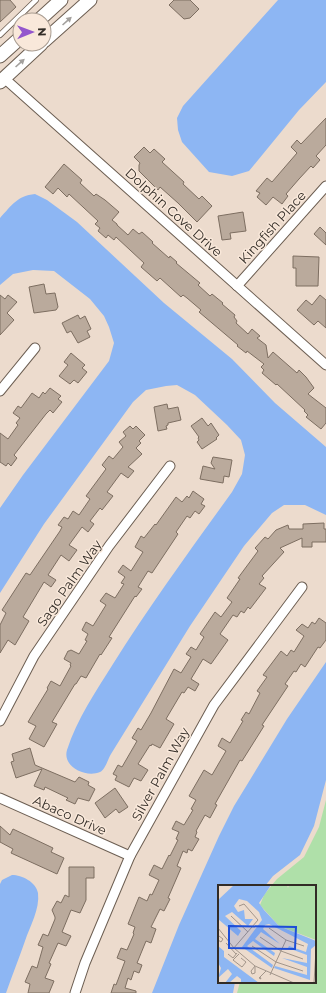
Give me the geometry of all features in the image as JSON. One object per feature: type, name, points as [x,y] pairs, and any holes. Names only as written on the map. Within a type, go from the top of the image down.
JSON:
[{"type":"main road","points":[[48,12],[61,0]]},
{"type":"main road","points":[[52,34],[90,0]]},
{"type":"main road","points":[[0,56],[12,45]]},
{"type":"main road","points":[[1,78],[32,52]]},
{"type":"street","name":"Dolphin Cove Drive","points":[[1,78],[326,365]]},
{"type":"street","name":"Kingfish Place","points":[[237,286],[326,186]]},
{"type":"street","points":[[0,391],[35,348]]},
{"type":"street","name":"Sago Palm Way","points":[[0,721],[34,656],[109,546],[170,466]]},
{"type":"street","name":"Silver Palm Way","points":[[75,993],[85,963],[130,856],[214,704],[302,587]]},
{"type":"street","name":"Abaco Drive","points":[[0,798],[130,856]]},
{"type":"lane","points":[[0,35],[36,0]]},
{"type":"green space","points":[[326,800],[326,993],[237,993],[240,983],[316,983],[316,885],[272,885],[304,857],[319,827]]},
{"type":"water","points":[[278,0],[326,0],[326,82],[299,110],[249,171],[232,176],[209,172],[182,142],[178,130],[177,118],[183,106]]},
{"type":"water","points":[[35,194],[47,200],[77,222],[164,303],[232,359],[275,403],[326,447],[326,515],[305,505],[284,505],[272,513],[244,546],[190,626],[102,771],[94,773],[76,770],[68,761],[66,756],[71,739],[81,716],[141,620],[232,492],[242,474],[245,455],[241,440],[195,395],[177,385],[146,390],[133,402],[44,524],[0,593],[0,508],[109,361],[114,343],[104,316],[90,299],[54,271],[33,270],[13,274],[0,285],[0,218],[19,199]]},
{"type":"water","points":[[326,662],[326,780],[314,826],[300,855],[273,876],[266,885],[218,885],[218,983],[235,983],[233,993],[152,993],[179,925],[219,836],[234,806],[287,719]]},
{"type":"water","points":[[12,875],[20,876],[32,882],[37,889],[38,905],[6,993],[0,993],[0,884],[2,880]]},
{"type":"building","points":[[0,0],[10,0],[16,7],[0,22]]},
{"type":"building","points":[[174,0],[190,0],[199,9],[190,18],[184,19],[169,5]]},
{"type":"building","points":[[326,118],[326,145],[316,156],[320,160],[313,168],[311,166],[286,194],[288,196],[282,204],[273,197],[266,205],[257,197],[260,193],[256,191],[267,178],[272,182],[297,153],[291,147],[297,140],[301,144]]},
{"type":"building","points":[[144,147],[150,153],[154,149],[165,159],[162,162],[184,182],[183,184],[199,199],[202,196],[212,206],[197,222],[160,187],[158,190],[139,171],[140,163],[134,157]]},
{"type":"building","points":[[64,164],[82,180],[80,183],[94,196],[96,194],[119,212],[112,220],[128,235],[133,229],[139,234],[142,232],[169,258],[170,256],[200,283],[198,285],[210,296],[212,294],[223,303],[222,304],[235,315],[234,317],[237,321],[236,323],[248,334],[252,329],[260,336],[257,338],[266,345],[268,358],[273,352],[297,373],[299,370],[306,377],[314,388],[308,394],[326,408],[326,423],[321,429],[306,417],[308,415],[304,411],[305,410],[277,384],[276,385],[262,373],[264,370],[261,367],[264,364],[247,351],[246,353],[237,346],[238,345],[199,312],[201,310],[187,298],[183,295],[181,297],[160,278],[157,281],[141,267],[144,263],[116,237],[114,240],[108,235],[106,238],[98,231],[100,228],[95,224],[98,221],[69,194],[67,197],[58,188],[53,194],[45,187]]},
{"type":"building","points":[[243,212],[246,231],[230,233],[231,239],[222,240],[218,216]]},
{"type":"building","points":[[320,227],[326,233],[326,245],[314,234]]},
{"type":"building","points":[[293,256],[319,257],[318,286],[296,286],[296,268],[293,268]]},
{"type":"building","points":[[44,284],[46,294],[55,293],[58,307],[56,310],[34,313],[29,287]]},
{"type":"building","points":[[0,295],[5,299],[8,295],[17,302],[7,313],[14,320],[0,335]]},
{"type":"building","points":[[320,295],[326,300],[326,328],[318,321],[314,325],[297,310],[306,300],[312,305]]},
{"type":"building","points":[[78,315],[80,319],[85,316],[91,329],[87,331],[90,337],[78,343],[71,331],[67,333],[62,323]]},
{"type":"building","points":[[71,353],[85,365],[82,368],[87,372],[78,383],[74,380],[70,384],[59,376],[68,365],[64,362]]},
{"type":"building","points":[[50,388],[61,396],[58,399],[62,402],[53,413],[50,410],[46,414],[14,455],[17,458],[11,466],[8,463],[6,466],[0,462],[0,433],[8,439],[18,425],[16,423],[20,418],[13,413],[18,406],[21,408],[32,393],[39,398],[43,392],[45,394]]},
{"type":"building","points":[[167,404],[168,409],[178,407],[181,420],[168,423],[166,426],[167,429],[158,431],[154,407]]},
{"type":"building","points":[[202,418],[208,426],[211,423],[219,435],[216,438],[217,439],[202,449],[197,442],[199,437],[191,426]]},
{"type":"building","points":[[130,426],[133,429],[136,426],[145,435],[139,441],[141,443],[136,448],[142,454],[128,467],[134,471],[128,478],[121,473],[107,492],[113,496],[102,510],[100,508],[90,521],[94,524],[88,532],[82,527],[69,545],[77,550],[69,561],[61,555],[48,575],[56,580],[51,587],[44,582],[23,617],[29,621],[15,645],[8,640],[0,653],[0,625],[6,613],[2,610],[26,573],[30,575],[60,531],[62,527],[58,525],[64,517],[68,519],[73,511],[79,515],[90,499],[86,496],[106,469],[102,465],[109,456],[113,459],[123,447],[119,442],[126,436],[123,432]]},
{"type":"building","points":[[213,457],[232,460],[229,477],[224,476],[223,483],[200,479],[203,466],[215,469],[211,463]]},
{"type":"building","points":[[193,491],[204,499],[201,504],[205,506],[199,514],[195,511],[190,518],[187,516],[176,532],[178,534],[152,573],[148,571],[138,587],[142,589],[136,597],[135,596],[109,637],[112,638],[101,655],[100,654],[86,678],[81,676],[75,684],[52,722],[57,724],[44,747],[29,739],[36,726],[28,722],[48,689],[47,688],[51,681],[60,686],[71,666],[71,663],[64,659],[68,651],[71,650],[79,654],[87,641],[85,640],[88,634],[82,630],[86,622],[93,626],[106,605],[100,601],[106,593],[115,598],[124,584],[121,583],[125,577],[118,572],[123,565],[131,571],[143,552],[135,547],[141,536],[144,538],[155,524],[156,525],[176,497],[182,502],[187,496],[189,498]]},
{"type":"building","points":[[324,523],[324,529],[326,529],[326,542],[312,542],[312,547],[302,547],[302,538],[280,548],[284,552],[262,576],[264,578],[259,584],[266,588],[250,609],[248,607],[244,613],[241,611],[237,617],[233,615],[220,634],[228,640],[211,664],[203,659],[191,679],[199,684],[195,691],[188,687],[184,693],[182,692],[166,719],[174,724],[160,748],[152,744],[151,746],[150,745],[138,764],[148,770],[141,781],[134,778],[129,787],[115,780],[117,776],[113,774],[118,765],[122,767],[137,741],[132,738],[138,728],[141,730],[174,669],[181,673],[191,657],[186,654],[191,647],[196,650],[204,637],[200,634],[215,612],[221,617],[232,602],[227,598],[240,579],[238,578],[258,551],[255,548],[265,537],[268,539],[276,530],[288,525],[289,529],[303,529],[303,524]]},
{"type":"building","points":[[319,618],[326,623],[326,640],[320,648],[318,647],[305,667],[301,664],[285,684],[288,686],[262,725],[264,726],[242,761],[240,760],[215,804],[217,805],[210,818],[205,815],[196,831],[195,837],[199,839],[192,851],[188,849],[187,853],[183,851],[177,866],[181,868],[168,898],[170,899],[164,911],[160,909],[151,927],[156,929],[151,943],[146,941],[137,963],[142,965],[139,973],[134,971],[131,980],[128,978],[125,988],[136,991],[136,993],[111,993],[114,984],[116,985],[125,961],[117,958],[121,948],[127,950],[134,934],[135,927],[128,924],[139,897],[147,901],[150,894],[152,895],[159,880],[149,875],[154,865],[162,869],[178,840],[176,839],[179,832],[172,829],[176,821],[184,825],[193,810],[191,809],[196,800],[189,796],[204,770],[212,775],[226,751],[218,746],[222,738],[230,743],[243,721],[241,720],[246,712],[249,714],[260,693],[257,691],[267,677],[263,675],[281,651],[287,656],[291,650],[294,652],[304,636],[296,630],[302,624],[308,628],[312,622],[315,624]]},
{"type":"building","points":[[30,748],[35,765],[75,782],[79,777],[89,782],[88,785],[95,789],[89,801],[78,798],[75,804],[66,800],[68,798],[45,787],[44,790],[34,786],[42,769],[16,778],[11,762],[14,761],[12,754]]},
{"type":"building","points":[[115,788],[128,807],[119,813],[116,809],[105,818],[95,803]]},
{"type":"building","points":[[0,826],[10,835],[13,829],[53,848],[51,852],[64,858],[57,874],[11,853],[13,849],[0,842]]},
{"type":"building","points":[[69,867],[94,867],[94,878],[86,878],[86,900],[80,913],[71,910],[62,932],[71,936],[66,946],[58,943],[49,963],[51,964],[45,978],[54,981],[49,993],[28,993],[30,984],[25,982],[32,966],[37,968],[43,947],[38,945],[43,934],[48,936],[55,919],[52,910],[57,901],[61,903],[65,895],[69,897]]}]
